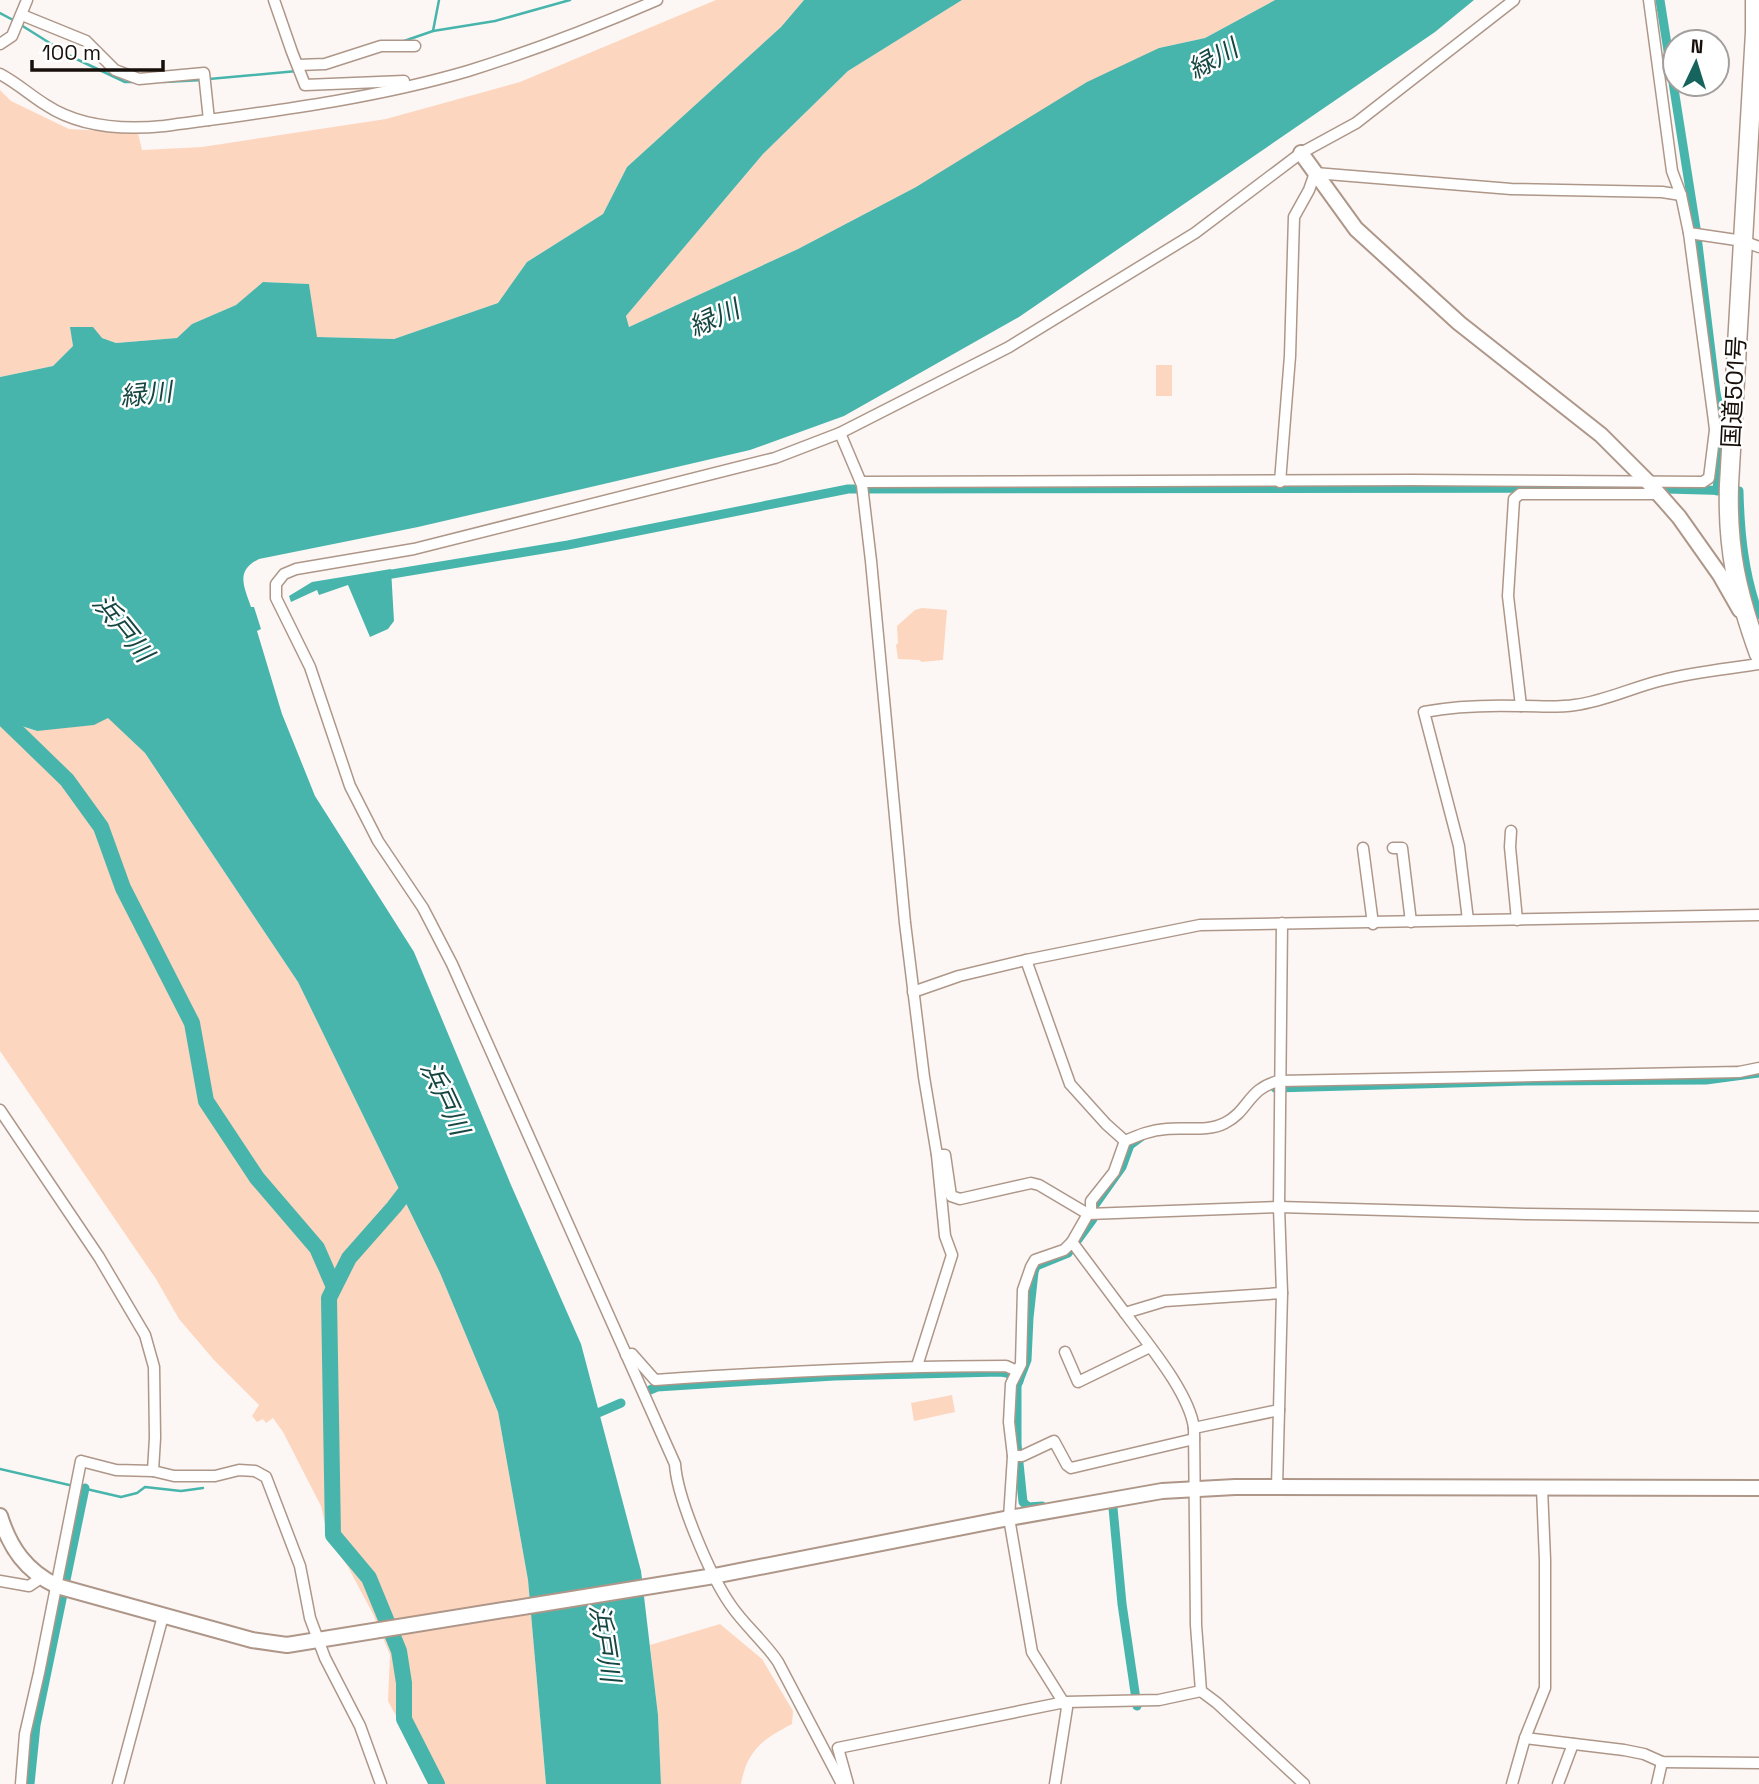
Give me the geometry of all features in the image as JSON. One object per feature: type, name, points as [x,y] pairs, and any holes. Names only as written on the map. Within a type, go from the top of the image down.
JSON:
[{"type":"highway","name":"国道501号","points":[[1755,0],[1751,244],[1729,490],[1728,533],[1734,575],[1759,654]]},
{"type":"street","points":[[0,44],[12,36],[27,0]]},
{"type":"street","points":[[275,0],[305,85],[429,81]]},
{"type":"street","points":[[0,74],[48,107],[95,125],[139,128],[336,101],[429,81],[534,49],[657,0]]},
{"type":"street","points":[[842,1784],[766,1643],[708,1577],[676,1482],[675,1464],[452,964],[423,908],[378,841],[350,786],[310,667],[276,598],[276,584],[284,574],[296,569],[427,546],[775,458],[840,433],[1009,347],[1222,215],[1301,153],[1356,123],[1514,0]]},
{"type":"street","points":[[1521,706],[1508,596],[1514,499],[1520,494],[1653,489],[1703,482],[1709,478],[1715,430],[1693,234],[1672,171],[1649,0]]},
{"type":"street","points":[[22,15],[86,41],[114,70],[139,79],[204,73],[209,120]]},
{"type":"street","points":[[298,65],[325,64],[381,47],[415,46]]},
{"type":"street","points":[[1301,153],[1356,229],[1459,323],[1601,435],[1653,489],[1678,517],[1720,575],[1750,629]]},
{"type":"street","points":[[1315,173],[1511,189],[1662,191],[1681,195]]},
{"type":"street","points":[[1280,482],[1290,356],[1294,217],[1315,173]]},
{"type":"street","points":[[1693,234],[1751,244]]},
{"type":"street","points":[[840,433],[862,487],[913,992],[937,1156],[945,1236],[952,1259],[916,1366]]},
{"type":"street","points":[[862,487],[1425,480],[1653,489]]},
{"type":"street","points":[[1468,920],[1459,846],[1424,712],[1445,708],[1550,708],[1592,703],[1667,678],[1759,664]]},
{"type":"street","points":[[1511,831],[1517,920]]},
{"type":"street","points":[[1363,848],[1373,924]]},
{"type":"street","points":[[1393,848],[1402,848],[1411,922]]},
{"type":"street","points":[[913,992],[959,976],[1026,960],[1200,925],[1759,915]]},
{"type":"street","points":[[1277,1487],[1282,1293],[1279,1086],[1282,923]]},
{"type":"street","points":[[1026,960],[1070,1084],[1125,1141]]},
{"type":"street","points":[[1055,1784],[1067,1708],[1032,1652],[1009,1518],[1017,1456],[1009,1422],[1011,1384],[1021,1364],[1023,1290],[1031,1267],[1035,1260],[1074,1244],[1089,1214],[1091,1201],[1114,1172],[1125,1141],[1147,1131],[1206,1128],[1224,1124],[1239,1113],[1265,1084],[1279,1086],[1739,1072],[1759,1068]]},
{"type":"street","points":[[0,1110],[99,1257],[145,1335],[154,1367],[156,1438],[153,1471]]},
{"type":"street","points":[[937,1156],[945,1155],[951,1196],[960,1199],[1031,1183],[1089,1214],[1279,1207],[1759,1217]]},
{"type":"street","points":[[1074,1244],[1150,1347],[1192,1413],[1196,1625],[1201,1691],[1304,1784]]},
{"type":"street","points":[[1125,1313],[1165,1301],[1282,1293]]},
{"type":"street","points":[[1070,1355],[1078,1382],[1150,1347]]},
{"type":"street","points":[[626,1354],[632,1354],[655,1380],[916,1366],[1006,1366],[1015,1375]]},
{"type":"street","points":[[1194,1428],[1279,1410]]},
{"type":"street","points":[[1017,1456],[1054,1441],[1071,1468],[1194,1439]]},
{"type":"street","points":[[21,1784],[25,1734],[63,1588],[81,1461],[116,1470],[153,1471],[174,1476],[215,1476],[255,1471],[266,1477],[300,1566],[310,1618],[326,1640],[325,1658],[360,1726],[381,1784]]},
{"type":"street","points":[[0,1516],[12,1547],[24,1563],[41,1578],[63,1588],[163,1616],[287,1645],[708,1577],[1009,1518],[1149,1493],[1195,1488],[1759,1488]]},
{"type":"street","points":[[1512,1784],[1525,1738],[1545,1688],[1542,1488]]},
{"type":"street","points":[[0,1581],[29,1586],[41,1578]]},
{"type":"street","points":[[118,1784],[163,1616]]},
{"type":"street","points":[[848,1784],[838,1748],[1065,1702],[1138,1701],[1183,1697],[1201,1691]]},
{"type":"street","points":[[1525,1738],[1624,1750],[1644,1754],[1662,1762],[1759,1763]]},
{"type":"street","points":[[1558,1784],[1573,1744]]},
{"type":"street","points":[[1657,1784],[1662,1762]]},
{"type":"shaded area","points":[[716,0],[804,0],[781,27],[627,167],[603,214],[527,262],[498,303],[394,339],[316,337],[309,284],[264,282],[236,305],[192,324],[177,338],[116,343],[71,327],[73,346],[53,366],[0,377],[0,90],[11,101],[69,129],[138,133],[142,150],[202,147],[386,119],[520,82]]},
{"type":"shaded area","points":[[962,0],[1275,0],[1205,38],[1159,48],[916,187],[798,249],[629,327],[626,316],[763,154],[848,71]]},
{"type":"shaded area","points":[[1156,365],[1172,365],[1172,396],[1156,396]]},
{"type":"shaded area","points":[[915,610],[947,610],[943,660],[921,662],[898,659],[897,626]]},
{"type":"shaded area","points":[[108,717],[145,753],[298,982],[440,1273],[498,1412],[528,1580],[546,1784],[433,1784],[388,1701],[390,1655],[373,1614],[348,1567],[328,1537],[321,1506],[283,1432],[273,1418],[266,1423],[263,1419],[257,1422],[252,1416],[259,1405],[214,1360],[179,1319],[156,1279],[0,1051],[0,719],[36,731]]},
{"type":"shaded area","points":[[952,1395],[955,1412],[914,1421],[911,1403]]},
{"type":"shaded area","points":[[720,1624],[762,1659],[793,1711],[792,1724],[765,1741],[752,1754],[741,1784],[661,1784],[658,1715],[650,1645]]},
{"type":"water","points":[[804,0],[962,0],[848,71],[763,154],[626,316],[629,327],[798,249],[916,187],[1087,82],[1159,48],[1205,38],[1275,0],[1474,0],[1435,32],[1019,317],[844,416],[750,450],[418,527],[259,559],[251,564],[244,574],[244,586],[261,629],[257,631],[282,714],[315,796],[414,952],[581,1344],[641,1571],[658,1715],[661,1784],[546,1784],[528,1580],[498,1412],[440,1273],[298,982],[145,753],[108,718],[94,725],[37,731],[0,719],[0,377],[53,366],[73,346],[70,327],[93,327],[102,338],[116,343],[177,338],[192,324],[236,305],[263,282],[309,284],[317,337],[394,339],[498,303],[527,262],[603,214],[627,167],[781,27]]},
{"type":"water","points":[[391,569],[394,621],[388,629],[370,637],[348,585],[319,595],[317,590],[291,602],[289,596],[312,582]]},
{"type":"waterway","points":[[433,31],[439,0]]},
{"type":"waterway","points":[[404,41],[433,31],[495,21],[570,0]]},
{"type":"waterway","points":[[1660,0],[1696,228],[1722,422],[1717,491]]},
{"type":"waterway","points":[[0,13],[15,21]]},
{"type":"waterway","points":[[21,25],[72,57],[125,82],[133,82]]},
{"type":"waterway","points":[[209,79],[297,71]]},
{"type":"waterway","points":[[164,82],[203,80]]},
{"type":"waterway","points":[[380,576],[568,545],[848,489],[1641,488]]},
{"type":"waterway","points":[[1666,489],[1739,491],[1744,554],[1759,615]]},
{"type":"waterway","points":[[0,715],[67,780],[101,827],[123,888],[192,1023],[206,1101],[257,1178],[317,1248],[334,1287]]},
{"type":"waterway","points":[[1275,1088],[1528,1081],[1706,1080],[1759,1073]]},
{"type":"waterway","points":[[1095,1205],[1122,1167],[1130,1145],[1141,1137]]},
{"type":"waterway","points":[[414,1181],[349,1258],[329,1298],[333,1535],[369,1578],[399,1651],[404,1683],[404,1719],[437,1784]]},
{"type":"waterway","points":[[1042,1506],[1028,1507],[1023,1502],[1017,1444],[1017,1386],[1027,1360],[1034,1272],[1036,1266],[1068,1253],[1093,1219]]},
{"type":"waterway","points":[[650,1390],[657,1387],[834,1376],[1000,1372],[1019,1381]]},
{"type":"waterway","points":[[591,1416],[621,1403]]},
{"type":"waterway","points":[[0,1469],[121,1497],[137,1493],[145,1487],[181,1491],[203,1488]]},
{"type":"waterway","points":[[30,1784],[36,1725],[85,1488]]},
{"type":"waterway","points":[[1113,1508],[1122,1604],[1137,1706]]},
{"type":"water label","name":"緑川","points":[[1213,59]]},
{"type":"water label","name":"緑川","points":[[714,318]]},
{"type":"water label","name":"緑川","points":[[146,394]]},
{"type":"water label","name":"浜戸川","points":[[123,628]]},
{"type":"water label","name":"浜戸川","points":[[445,1098]]},
{"type":"water label","name":"浜戸川","points":[[605,1643]]}]
